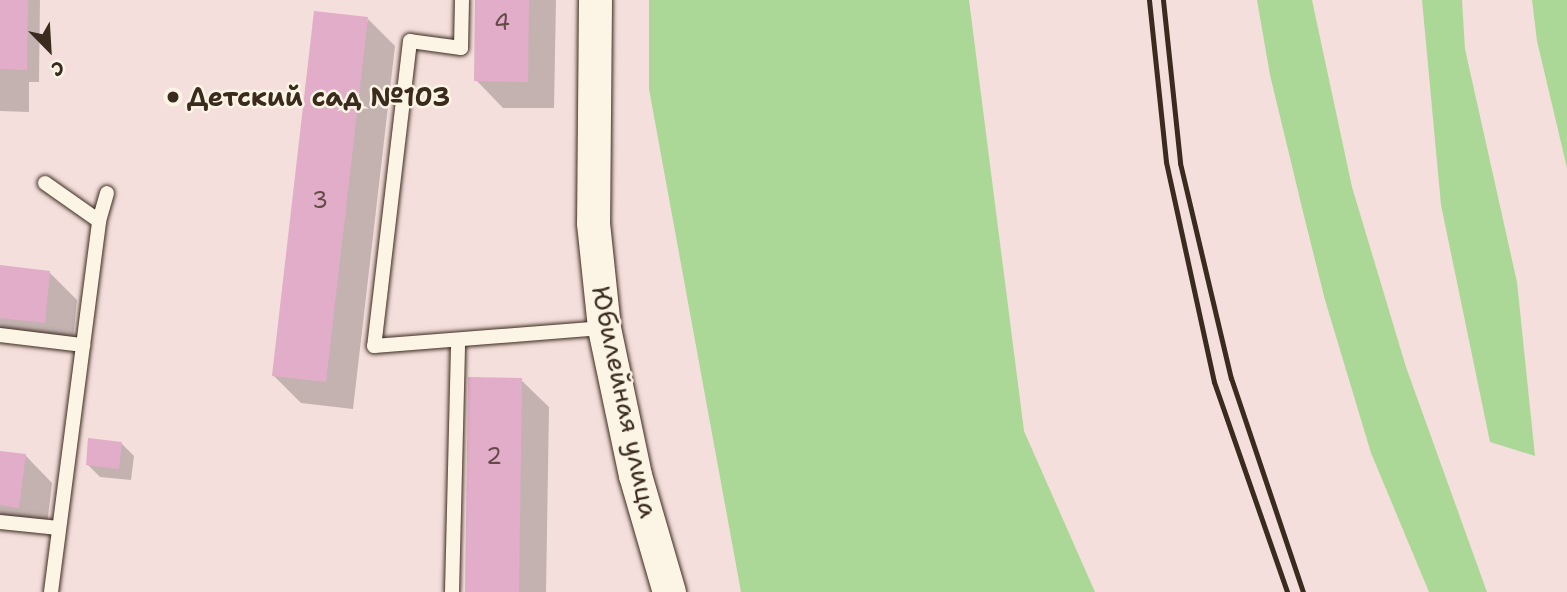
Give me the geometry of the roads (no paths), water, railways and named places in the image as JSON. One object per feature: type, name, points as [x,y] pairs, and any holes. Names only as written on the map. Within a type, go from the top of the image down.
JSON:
[{"type":"street","name":"Юбилейная улица","points":[[595,0],[593,223],[604,328],[635,475],[669,592]]},
{"type":"lane","points":[[461,0],[461,48],[410,41],[374,346],[604,328]]},
{"type":"lane","points":[[45,183],[99,221]]},
{"type":"lane","points":[[51,592],[99,221],[107,193]]},
{"type":"lane","points":[[0,335],[83,345]]},
{"type":"lane","points":[[452,592],[458,340]]},
{"type":"lane","points":[[0,522],[59,528]]},
{"type":"railway","points":[[1149,0],[1166,162],[1214,382],[1287,592]]},
{"type":"railway","points":[[1163,0],[1180,163],[1231,378],[1303,592]]},
{"type":"place","name":"Детский сад №103","points":[[173,97]]}]
